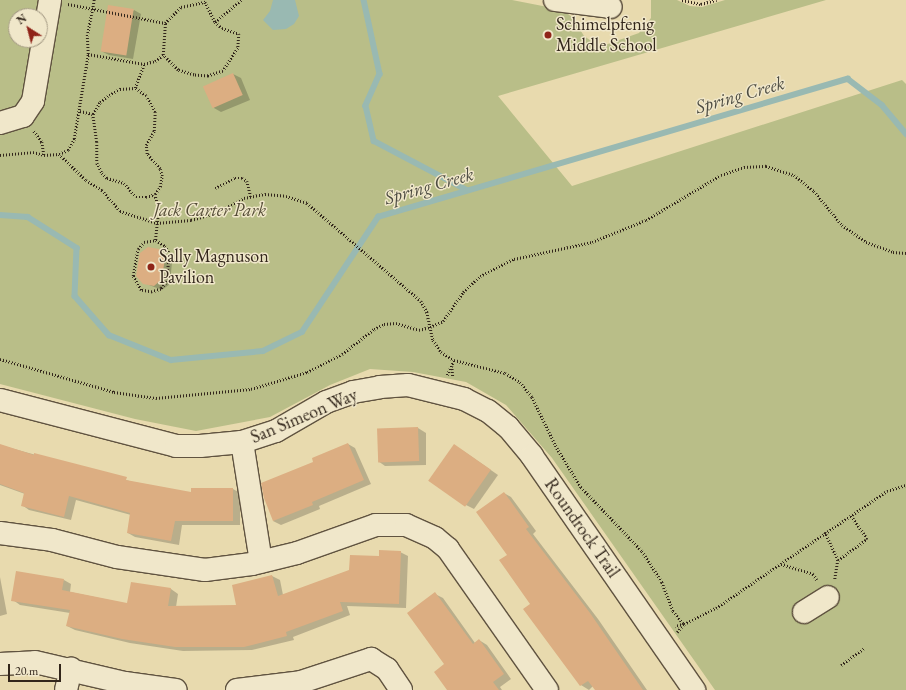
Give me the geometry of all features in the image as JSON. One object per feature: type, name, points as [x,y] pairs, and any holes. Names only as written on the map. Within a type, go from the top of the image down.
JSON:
[{"type":"street","points":[[0,123],[23,116],[33,101],[50,0]]},
{"type":"street","points":[[555,0],[611,7]]},
{"type":"street","name":"San Simeon Way","points":[[0,400],[176,446],[242,442],[276,431],[326,402],[354,392],[408,385],[448,382]]},
{"type":"street","name":"Roundrock Trail","points":[[448,382],[508,427],[532,456],[694,690]]},
{"type":"street","points":[[242,442],[261,562]]},
{"type":"street","points":[[0,533],[52,540],[116,557],[181,569],[205,570],[261,562],[297,553],[376,525],[397,524],[415,528],[435,538],[448,550],[548,690]]},
{"type":"street","points":[[804,612],[828,597]]},
{"type":"street","points":[[237,690],[301,682],[372,659],[387,669],[401,690]]},
{"type":"street","points":[[0,664],[35,662],[71,669],[125,683],[176,690]]},
{"type":"street","points":[[66,690],[71,669]]},
{"type":"path","points":[[78,0],[77,5],[165,23]]},
{"type":"path","points":[[0,155],[34,152],[44,155],[59,154],[68,150],[74,139],[80,111],[88,54],[87,36],[94,0]]},
{"type":"path","points":[[215,22],[241,0]]},
{"type":"path","points":[[682,0],[701,4],[716,0]]},
{"type":"path","points":[[88,54],[144,64],[156,61],[163,55],[165,23],[181,7],[205,2],[215,22],[222,28],[240,34],[238,48],[224,71],[208,76],[194,75],[178,70],[163,55]]},
{"type":"path","points":[[135,88],[144,64]]},
{"type":"path","points":[[135,88],[146,96],[155,112],[154,131],[146,145],[147,154],[160,169],[162,176],[160,187],[155,194],[146,197],[136,197],[124,183],[107,178],[102,173],[97,163],[97,142],[93,114],[100,102],[109,95],[120,89],[135,88]]},
{"type":"path","points":[[80,111],[93,114]]},
{"type":"path","points":[[43,147],[44,155]]},
{"type":"path","points":[[59,154],[86,180],[102,190],[120,211],[157,223],[191,220],[215,213],[251,197],[265,194],[286,196],[307,203],[421,301],[427,312],[433,340],[441,352],[454,360],[504,373],[520,382],[528,392],[581,487],[642,550],[662,582],[673,610],[684,624]]},
{"type":"path","points":[[0,359],[114,392],[156,398],[251,389],[307,372],[342,354],[374,329],[384,324],[396,324],[419,330],[444,321],[462,292],[480,276],[514,259],[592,242],[646,220],[721,175],[744,166],[766,166],[794,175],[814,191],[842,225],[854,234],[866,242],[893,252],[906,253]]},
{"type":"path","points":[[215,188],[235,178],[242,178],[247,181],[251,197]]},
{"type":"path","points":[[155,194],[159,209],[156,240]]},
{"type":"path","points":[[156,240],[165,246],[170,254],[166,283],[161,289],[152,292],[141,290],[133,276],[138,249],[144,242],[156,240]]},
{"type":"path","points":[[448,382],[454,360]]},
{"type":"path","points":[[448,382],[452,366]]},
{"type":"path","points":[[673,627],[684,624],[716,608],[887,491],[906,485]]},
{"type":"path","points":[[838,560],[867,539],[850,515]]},
{"type":"path","points":[[825,532],[838,560],[833,593],[828,597]]},
{"type":"path","points":[[677,633],[684,624]]},
{"type":"path","points":[[841,664],[864,648]]},
{"type":"green space","name":"Jack Carter Park","points":[[0,0],[512,0],[563,10],[573,18],[584,36],[594,43],[605,45],[639,33],[651,18],[651,0],[677,0],[690,6],[702,7],[725,0],[826,0],[498,96],[572,186],[902,80],[906,84],[906,690],[715,690],[552,458],[506,405],[466,382],[413,372],[370,369],[330,385],[270,417],[196,431],[135,419],[0,384]]},
{"type":"water","points":[[273,0],[295,0],[299,16],[294,24],[286,29],[273,30],[263,20],[270,11]]},
{"type":"building","points":[[108,5],[134,9],[126,55],[101,51]]},
{"type":"building","points":[[233,73],[243,95],[213,108],[203,86]]},
{"type":"building","name":"Sally Magnuson Pavilion","points":[[148,247],[159,249],[165,257],[162,279],[154,286],[143,284],[136,276],[140,253]]},
{"type":"building","points":[[418,427],[419,461],[378,462],[377,428]]},
{"type":"building","points":[[348,443],[364,480],[312,502],[313,505],[273,521],[264,498],[261,483],[313,462],[312,458]]},
{"type":"building","points":[[0,444],[34,455],[34,453],[127,477],[126,480],[191,492],[191,488],[233,488],[233,521],[175,521],[171,541],[127,533],[130,513],[69,496],[64,517],[21,506],[24,493],[0,484]]},
{"type":"building","points":[[454,444],[491,470],[465,507],[428,481]]},
{"type":"building","points":[[504,492],[529,527],[526,529],[590,613],[643,690],[595,690],[588,681],[580,686],[523,609],[530,604],[499,560],[507,555],[476,512]]},
{"type":"building","points":[[379,550],[401,551],[399,604],[340,602],[343,611],[286,632],[287,636],[244,647],[175,647],[122,639],[66,626],[70,610],[11,601],[16,571],[64,579],[62,590],[127,603],[131,582],[171,588],[168,606],[236,605],[232,585],[272,575],[278,596],[349,570],[350,555],[379,556]]},
{"type":"building","points":[[435,592],[473,644],[479,639],[504,674],[493,682],[499,690],[447,690],[434,672],[444,664],[407,613]]},
{"type":"waterway","points":[[364,0],[380,74],[366,106],[374,141],[467,190]]},
{"type":"waterway","name":"Spring Creek","points":[[0,215],[28,217],[77,248],[75,296],[109,335],[171,360],[263,351],[302,332],[378,217],[848,79],[882,105],[906,134]]},
{"type":"place","name":"Schimelpfenig Middle School","points":[[548,35]]},
{"type":"place","name":"Sally Magnuson Pavilion","points":[[151,267]]}]
